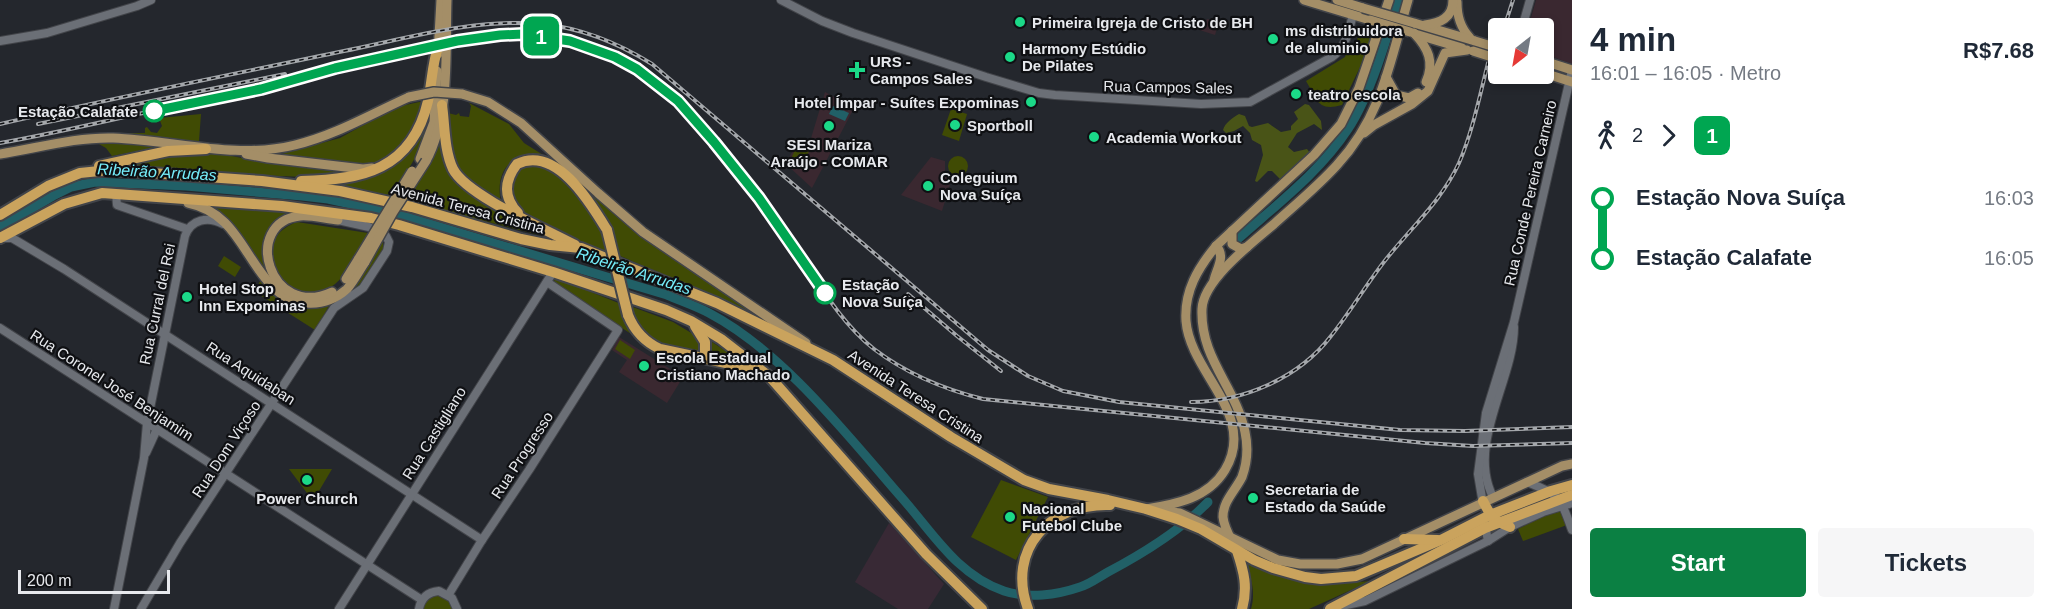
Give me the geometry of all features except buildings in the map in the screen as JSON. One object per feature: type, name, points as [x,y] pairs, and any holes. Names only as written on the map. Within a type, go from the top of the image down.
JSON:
[{"type":"highway","points":[[262,181],[335,180],[359,176],[383,166],[397,156],[423,118],[428,101],[433,60],[438,47]]},
{"type":"highway","points":[[442,105],[448,153],[454,171],[470,188],[581,248]]},
{"type":"highway","points":[[80,173],[94,167],[168,151],[206,149]]},
{"type":"highway","points":[[522,217],[512,206],[506,186],[507,179],[517,164],[532,158],[543,160],[552,165],[591,203],[607,230],[628,315],[635,328],[650,344],[660,349],[740,366],[770,377]]},
{"type":"highway","points":[[111,163],[146,172]]},
{"type":"highway","name":"Avenida Teresa Cristina","points":[[0,215],[48,186],[80,173],[109,170],[146,172],[262,181],[340,191],[412,207],[521,239],[581,248],[717,303],[833,360],[951,437],[1024,480],[1047,488],[1146,509]]},
{"type":"highway","points":[[1,238],[64,204],[102,193],[282,206],[371,218],[428,233],[666,310],[692,321],[721,339],[770,377],[926,554],[982,609]]},
{"type":"highway","points":[[338,220],[371,218]]},
{"type":"highway","points":[[692,321],[705,342],[705,358]]},
{"type":"highway","points":[[1332,608],[1489,521],[1551,491],[1572,485]]},
{"type":"highway","points":[[1026,605],[1021,585],[1026,553],[1036,536],[1056,517],[1082,506],[1125,506],[1178,516],[1202,527],[1237,551],[1273,568],[1305,577],[1339,578],[1356,576],[1374,570],[1489,521],[1561,502],[1572,495]]},
{"type":"highway","points":[[1488,499],[1489,521]]},
{"type":"highway","points":[[1489,521],[1510,527]]},
{"type":"highway","points":[[1404,539],[1441,540]]},
{"type":"highway","points":[[1237,551],[1245,573],[1246,585],[1242,609]]},
{"type":"main road","points":[[423,160],[434,122],[441,0]]},
{"type":"main road","points":[[156,196],[205,207],[212,211],[230,228],[274,288],[294,301],[314,303],[332,299],[347,289],[362,260],[437,137],[442,105],[447,0]]},
{"type":"main road","points":[[1304,0],[1370,21],[1474,40],[1488,45]]},
{"type":"main road","points":[[1337,0],[1488,56]]},
{"type":"main road","points":[[1146,509],[1185,501],[1209,489],[1219,479],[1233,454],[1234,430],[1224,402],[1193,345],[1186,322],[1186,307],[1195,274],[1232,231],[1314,155],[1341,124],[1359,88],[1389,0]]},
{"type":"main road","points":[[1212,285],[1233,259],[1335,166],[1359,137],[1377,107],[1408,0]]},
{"type":"main road","points":[[1415,29],[1444,20],[1450,14],[1455,0]]},
{"type":"main road","points":[[1455,0],[1458,17],[1464,31],[1474,40]]},
{"type":"main road","points":[[1386,77],[1396,95],[1404,99],[1417,94],[1425,86],[1430,73],[1430,56],[1415,29]]},
{"type":"main road","points":[[1359,137],[1374,125],[1412,104],[1428,91],[1445,53],[1470,50]]},
{"type":"main road","points":[[1554,64],[1572,70]]},
{"type":"main road","points":[[1554,76],[1571,82]]},
{"type":"main road","points":[[230,151],[294,146],[339,131],[409,97],[434,92],[462,94],[488,102],[520,123],[643,231],[833,360]]},
{"type":"main road","points":[[0,154],[67,141],[111,138],[157,141],[268,158],[363,169],[383,166]]},
{"type":"main road","points":[[338,220],[300,216],[277,228],[267,247],[267,258],[275,279],[291,293],[299,296],[324,296],[337,289],[362,260]]},
{"type":"main road","points":[[1232,231],[1232,244],[1241,249],[1247,246]]},
{"type":"main road","points":[[1214,250],[1220,263],[1202,305],[1205,342],[1234,401],[1246,438],[1247,456],[1242,476],[1224,506],[1223,518],[1237,551]]},
{"type":"main road","points":[[1202,527],[1231,537],[1278,560],[1319,565],[1337,564],[1362,559],[1488,499],[1562,466],[1572,464]]},
{"type":"street","points":[[0,41],[47,33],[151,0]]},
{"type":"street","name":"Rua Campos Sales","points":[[781,0],[822,21],[853,33],[1039,93],[1201,104],[1250,102],[1295,78],[1341,51],[1346,42],[1353,15]]},
{"type":"street","points":[[1525,18],[1530,0]]},
{"type":"street","name":"Rua Conde Pereira Carneiro","points":[[1488,499],[1478,474],[1486,413],[1514,322],[1572,70]]},
{"type":"street","points":[[116,194],[117,205],[187,230]]},
{"type":"street","name":"Rua Curral del Rei","points":[[114,609],[144,458],[147,423],[164,334],[187,230],[192,224],[204,219],[211,219],[230,228]]},
{"type":"street","name":"Rua Dom Viçoso","points":[[141,609],[180,543],[334,308],[363,288],[387,251],[389,242],[386,236],[369,227],[338,220]]},
{"type":"street","name":"Rua Aquidaban","points":[[1,238],[12,238],[56,264],[482,540]]},
{"type":"street","name":"Rua Castigliano","points":[[339,609],[553,272]]},
{"type":"street","name":"Rua Progresso","points":[[449,594],[618,330],[547,282]]},
{"type":"street","name":"Rua Coronel José Benjamim","points":[[0,328],[422,600]]},
{"type":"street","points":[[144,458],[158,429]]},
{"type":"street","points":[[1527,482],[1551,491],[1561,502],[1572,530]]},
{"type":"street","points":[[1332,608],[1365,601],[1488,541],[1510,527],[1561,502],[1572,503]]},
{"type":"street","points":[[1488,541],[1489,521]]},
{"type":"street","points":[[419,609],[422,600],[435,592],[449,594],[457,609]]},
{"type":"shaded area","points":[[1536,0],[1572,0],[1572,64],[1554,58],[1554,18],[1531,18]]},
{"type":"shaded area","points":[[1207,19],[1219,22],[1215,35],[1193,28],[1195,22],[1205,25]]},
{"type":"shaded area","name":"SESI Mariza Araújo - COMAR","points":[[825,92],[854,108],[812,188],[786,164],[796,144],[808,148]]},
{"type":"shaded area","name":"Coleguium Nova Suíça","points":[[931,157],[945,161],[945,171],[952,178],[942,211],[901,195]]},
{"type":"shaded area","name":"Escola Estadual Cristiano Machado","points":[[619,337],[683,377],[667,403],[619,372],[627,360],[612,350]]},
{"type":"shaded area","points":[[889,523],[944,584],[928,609],[898,609],[855,582]]},
{"type":"green space","points":[[1362,26],[1375,31],[1369,48],[1342,105],[1327,107],[1319,102],[1306,81],[1345,57],[1347,51],[1353,53],[1356,45],[1359,45],[1357,40]]},
{"type":"green space","points":[[424,101],[403,142],[383,161],[373,164],[347,165],[278,155],[340,138],[396,107]]},
{"type":"green space","points":[[469,103],[509,124],[524,143],[548,158],[525,156],[509,164],[501,180],[501,202],[471,185],[456,169],[452,159],[448,113],[456,115],[459,113],[460,116],[469,117],[471,106]]},
{"type":"green space","points":[[1305,104],[1309,105],[1321,121],[1322,130],[1314,124],[1297,133],[1288,147],[1294,152],[1307,149],[1310,153],[1280,179],[1272,171],[1268,171],[1257,182],[1255,181],[1263,155],[1261,145],[1252,140],[1250,133],[1243,126],[1226,133],[1223,130],[1225,125],[1239,114],[1245,116],[1249,126],[1252,127],[1268,123],[1281,132],[1291,130],[1291,126],[1298,119],[1294,112]]},
{"type":"green space","name":"Sportboll","points":[[951,109],[967,114],[959,141],[942,135]]},
{"type":"green space","points":[[428,112],[420,146],[411,166],[391,195],[343,188],[335,184],[358,181],[385,168]]},
{"type":"green space","points":[[201,114],[199,141],[150,138],[52,141],[97,133],[145,133],[147,127],[151,132],[157,133],[162,126],[159,118]]},
{"type":"green space","points":[[442,130],[452,173],[555,239],[406,201],[430,164]]},
{"type":"green space","points":[[97,143],[162,146],[112,156],[106,148]]},
{"type":"green space","points":[[797,145],[809,151],[803,165],[791,159]]},
{"type":"green space","points":[[206,151],[267,163],[359,173],[334,178],[279,176],[146,170],[124,163],[131,160]]},
{"type":"green space","points":[[958,156],[965,159],[968,166],[965,173],[958,176],[951,173],[948,166],[951,159]]},
{"type":"green space","points":[[525,161],[547,167],[592,213],[603,231],[608,253],[558,231],[511,203],[510,177]]},
{"type":"green space","points":[[588,189],[642,237],[753,313],[618,255],[586,192]]},
{"type":"green space","points":[[208,204],[297,211],[270,227],[266,234],[263,250],[268,272],[222,215]]},
{"type":"green space","points":[[297,222],[368,233],[348,269],[331,287],[315,293],[300,291],[287,283],[277,272],[272,259],[272,245],[280,232]]},
{"type":"green space","points":[[382,237],[384,251],[370,274],[355,290],[329,306],[315,330],[252,290],[260,281],[270,292],[288,303],[343,292]]},
{"type":"green space","points":[[224,256],[241,267],[235,277],[218,266]]},
{"type":"green space","points":[[556,278],[621,304],[644,342],[554,285]]},
{"type":"green space","points":[[630,306],[673,322],[698,337],[701,346],[700,354],[666,349],[654,342],[635,319]]},
{"type":"green space","points":[[706,338],[742,362],[707,356]]},
{"type":"green space","points":[[620,340],[635,350],[630,359],[615,349]]},
{"type":"green space","points":[[289,469],[332,469],[313,501]]},
{"type":"green space","name":"Nacional Futebol Clube","points":[[1001,480],[1048,497],[1016,560],[971,537]]},
{"type":"green space","points":[[1561,507],[1567,525],[1523,541],[1518,529]]},
{"type":"green space","points":[[1244,560],[1291,580],[1321,583],[1371,581],[1309,609],[1251,609],[1252,584]]},
{"type":"green space","points":[[443,593],[456,609],[420,609],[425,598]]},
{"type":"water","points":[[833,106],[849,113],[845,121],[829,114]]},
{"type":"waterway","name":"Ribeirão Arrudas","points":[[1238,239],[1311,174],[1348,129],[1371,84],[1398,0]]},
{"type":"waterway","name":"Ribeirão Arrudas","points":[[0,227],[71,187],[95,182],[186,186],[302,196],[328,199],[397,214],[667,295],[709,313],[763,350],[813,396],[947,552],[973,575],[1004,591],[1023,595],[1052,594],[1087,584],[1161,541],[1208,502]]},
{"type":"railway","points":[[1507,18],[1513,0]]},
{"type":"railway","points":[[0,124],[442,30],[517,23],[557,26],[599,38],[626,49],[652,64],[988,350],[1028,376],[1063,391],[1119,402],[1400,430],[1465,431],[1572,427]]},
{"type":"railway","points":[[0,143],[237,95],[369,61],[466,40],[512,34],[556,38],[585,45],[612,56],[637,70],[660,87],[703,129],[733,165],[779,225],[831,302],[862,339],[912,373],[940,385],[983,399],[1425,443],[1473,446],[1572,443]]},
{"type":"railway","points":[[1191,402],[1230,398],[1268,385],[1303,364],[1318,351],[1452,176],[1470,134],[1488,64]]},
{"type":"railway","points":[[38,124],[285,74]]},
{"type":"railway","points":[[908,294],[1001,371]]},
{"type":"metro line","name":"1","points":[[154,111],[261,89],[335,68],[457,41],[523,34],[570,41],[594,48],[637,69],[678,101],[769,211],[825,293]]},
{"type":"place","name":"Primeira Igreja de Cristo de BH","points":[[1020,22]]},
{"type":"place","name":"ms distribuidora de aluminio","points":[[1273,39]]},
{"type":"place","name":"Harmony Estúdio De Pilates","points":[[1010,57]]},
{"type":"place","name":"URS - Campos Sales","points":[[857,70]]},
{"type":"place","name":"teatro escola","points":[[1296,94]]},
{"type":"place","name":"Hotel Ímpar - Suítes Expominas","points":[[1031,102]]},
{"type":"place","name":"Estação Calafate","points":[[154,111]]},
{"type":"place","name":"Sportboll","points":[[955,125]]},
{"type":"place","name":"SESI Mariza Araújo - COMAR","points":[[829,126]]},
{"type":"place","name":"Academia Workout","points":[[1094,137]]},
{"type":"place","name":"Coleguium Nova Suíça","points":[[928,186]]},
{"type":"place","name":"Estação Nova Suíça","points":[[825,293]]},
{"type":"place","name":"Hotel Stop Inn Expominas","points":[[187,297]]},
{"type":"place","name":"Escola Estadual Cristiano Machado","points":[[644,366]]},
{"type":"place","name":"Power Church","points":[[307,480]]},
{"type":"place","name":"Secretaria de Estado da Saúde","points":[[1253,498]]},
{"type":"place","name":"Nacional Futebol Clube","points":[[1010,517]]}]
